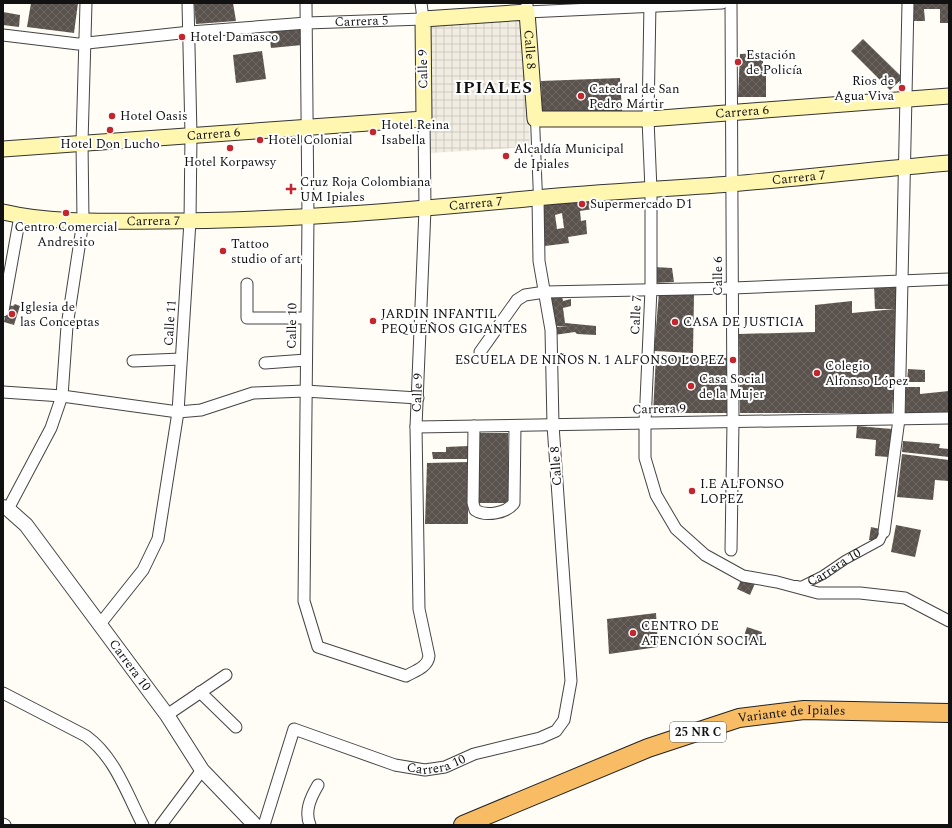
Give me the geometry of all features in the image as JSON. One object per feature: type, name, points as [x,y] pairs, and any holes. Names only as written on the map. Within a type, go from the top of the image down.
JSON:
[{"type":"highway","name":"Variante de Ipiales","points":[[463,825],[648,748],[739,718],[804,710],[949,713]]},
{"type":"main road","name":"Carrera 5","points":[[423,19],[527,7]]},
{"type":"main road","name":"Calle 8","points":[[527,7],[535,119]]},
{"type":"main road","name":"Calle 9","points":[[423,19],[424,119]]},
{"type":"main road","name":"Carrera 6","points":[[535,119],[648,119],[949,96]]},
{"type":"main road","name":"Carrera 6","points":[[3,149],[82,142],[424,119]]},
{"type":"main road","name":"Carrera 7","points":[[3,212],[20,216],[83,221],[190,221],[308,218],[538,198],[732,184],[949,163]]},
{"type":"street","points":[[5,508],[51,428],[62,396],[67,326],[83,221],[82,142],[86,3]]},
{"type":"street","name":"Calle 11","points":[[100,624],[143,570],[158,539],[178,412],[190,221],[192,135],[188,3]]},
{"type":"street","name":"Calle 10","points":[[306,3],[308,218],[304,600],[318,647]]},
{"type":"street","name":"Calle 9","points":[[421,3],[423,19]]},
{"type":"street","name":"Carrera 5","points":[[527,7],[722,3]]},
{"type":"street","name":"Calle 6","points":[[731,3],[733,288],[731,550]]},
{"type":"street","points":[[884,532],[899,419],[908,3]]},
{"type":"street","name":"Calle 7","points":[[650,5],[648,119],[651,190],[651,289],[645,423],[645,458],[656,495],[676,528],[705,555],[743,576],[777,582],[818,593],[860,593],[905,598],[949,621]]},
{"type":"street","name":"Carrera 5","points":[[3,35],[84,44],[190,32],[307,23],[423,19]]},
{"type":"street","name":"Calle 9","points":[[318,647],[406,676],[425,665],[428,660],[418,609],[416,427],[425,209],[424,119]]},
{"type":"street","points":[[535,119],[538,198]]},
{"type":"street","name":"Calle 8","points":[[538,198],[541,293],[551,330],[553,425],[571,681],[564,720],[556,731]]},
{"type":"street","points":[[4,304],[20,216]]},
{"type":"street","points":[[480,352],[521,296],[541,293],[733,288],[949,279]]},
{"type":"street","points":[[247,284],[247,318],[306,318]]},
{"type":"street","points":[[133,361],[181,359]]},
{"type":"street","points":[[264,363],[306,360]]},
{"type":"street","points":[[3,392],[62,396],[178,412],[201,410],[253,393],[306,391],[418,398]]},
{"type":"street","name":"Carrera 9","points":[[416,427],[949,418]]},
{"type":"street","points":[[474,426],[473,503],[475,510],[480,513],[504,512],[514,503],[515,426]]},
{"type":"street","name":"Carrera 10","points":[[5,508],[26,525],[167,715],[202,770],[255,825]]},
{"type":"street","name":"Carrera 10","points":[[777,582],[800,586],[880,541],[884,532]]},
{"type":"street","points":[[167,715],[226,675]]},
{"type":"street","points":[[200,692],[236,726]]},
{"type":"street","points":[[3,693],[86,736],[96,743],[112,764],[143,825]]},
{"type":"street","name":"Carrera 10","points":[[264,825],[294,729],[395,765],[425,770],[445,767],[474,754],[540,738],[556,731]]},
{"type":"street","points":[[161,825],[202,770]]},
{"type":"street","points":[[310,825],[308,821],[308,801],[318,786]]},
{"type":"shaded area","points":[[524,17],[530,147],[430,153],[428,22]]},
{"type":"building","points":[[31,3],[78,3],[74,33],[27,27]]},
{"type":"building","points":[[194,3],[233,3],[236,21],[196,24]]},
{"type":"building","points":[[910,3],[949,3],[949,23],[940,23],[940,9],[924,9],[925,21],[910,21]]},
{"type":"building","points":[[3,12],[20,15],[19,27],[3,25]]},
{"type":"building","points":[[301,28],[302,45],[271,48],[269,31]]},
{"type":"building","points":[[863,39],[903,78],[890,90],[851,51]]},
{"type":"building","points":[[262,51],[266,79],[236,83],[233,55]]},
{"type":"building","points":[[763,53],[763,71],[742,72],[766,72],[766,97],[738,97],[740,54]]},
{"type":"building","name":"Catedral de San Pedro Mártir","points":[[620,78],[622,112],[542,115],[541,81]]},
{"type":"building","points":[[591,195],[593,209],[580,211],[581,221],[586,220],[587,234],[568,237],[569,243],[545,246],[539,202]],"holes":[[[562,213],[564,228],[557,229],[555,215]]]},
{"type":"building","points":[[654,267],[672,268],[674,282],[654,283]]},
{"type":"building","name":"Colegio Alfonso López","points":[[898,284],[899,309],[892,413],[740,413],[739,334],[815,332],[815,305],[852,301],[852,313],[895,309],[875,309],[874,285]]},
{"type":"building","name":"CASA DE JUSTICIA","points":[[659,293],[694,294],[693,353],[654,351]]},
{"type":"building","points":[[562,296],[563,301],[571,299],[571,306],[563,308],[565,323],[596,326],[596,335],[577,334],[575,332],[554,335],[554,327],[569,327],[554,326],[547,297]]},
{"type":"building","name":"Iglesia de las Conceptas","points":[[15,304],[20,306],[14,325],[4,322],[7,305],[13,306]]},
{"type":"building","name":"Casa Social de la Mujer","points":[[656,356],[729,358],[728,413],[653,413]]},
{"type":"building","points":[[908,369],[925,370],[925,382],[907,382]]},
{"type":"building","points":[[906,387],[920,387],[920,394],[949,391],[949,412],[905,414]]},
{"type":"building","points":[[857,426],[892,429],[889,457],[875,456],[876,440],[856,438]]},
{"type":"building","points":[[477,433],[508,433],[508,503],[477,503]]},
{"type":"building","points":[[903,441],[940,444],[939,448],[949,449],[949,457],[902,452]]},
{"type":"building","points":[[468,446],[468,459],[433,459],[432,452],[446,452],[446,447]]},
{"type":"building","points":[[902,454],[949,460],[949,481],[935,480],[933,500],[897,497]]},
{"type":"building","points":[[468,462],[468,524],[425,524],[427,463]]},
{"type":"building","points":[[896,525],[921,530],[915,557],[891,552]]},
{"type":"building","points":[[871,527],[880,529],[879,541],[869,540]]},
{"type":"building","points":[[743,576],[756,581],[750,595],[737,589]]},
{"type":"building","name":"CENTRO DE ATENCIÓN SOCIAL","points":[[656,613],[658,647],[609,654],[607,619]]},
{"type":"building","points":[[747,627],[762,632],[758,644],[743,639]]},
{"type":"place","name":"Hotel Damasco","points":[[182,37]]},
{"type":"place","name":"Estación de Policía","points":[[738,62]]},
{"type":"place","name":"Rios de Agua Viva","points":[[902,88]]},
{"type":"place","name":"Catedral de San Pedro Mártir","points":[[581,96]]},
{"type":"place","name":"Hotel Oasis","points":[[112,116]]},
{"type":"place","name":"Hotel Don Lucho","points":[[110,130]]},
{"type":"place","name":"Hotel Reina Isabella","points":[[373,132]]},
{"type":"place","name":"Hotel Colonial","points":[[260,140]]},
{"type":"place","name":"Hotel Korpawsy","points":[[230,148]]},
{"type":"place","name":"Alcaldía Municipal de Ipiales","points":[[506,156]]},
{"type":"place","name":"Cruz Roja Colombiana UM Ipiales","points":[[291,189]]},
{"type":"place","name":"Supermercado D1","points":[[582,204]]},
{"type":"place","name":"Centro Comercial Andresito","points":[[66,213]]},
{"type":"place","name":"Tattoo studio of art","points":[[223,251]]},
{"type":"place","name":"Iglesia de las Conceptas","points":[[12,314]]},
{"type":"place","name":"JARDIN INFANTIL PEQUEÑOS GIGANTES","points":[[373,321]]},
{"type":"place","name":"CASA DE JUSTICIA","points":[[675,322]]},
{"type":"place","name":"ESCUELA DE NIÑOS N. 1 ALFONSO LOPEZ","points":[[733,360]]},
{"type":"place","name":"Colegio Alfonso López","points":[[817,373]]},
{"type":"place","name":"Casa Social de la Mujer","points":[[691,386]]},
{"type":"place","name":"I.E ALFONSO LOPEZ","points":[[692,491]]},
{"type":"place","name":"CENTRO DE ATENCIÓN SOCIAL","points":[[633,633]]},
{"type":"district","name":"IPIALES","points":[[494,88]]}]
